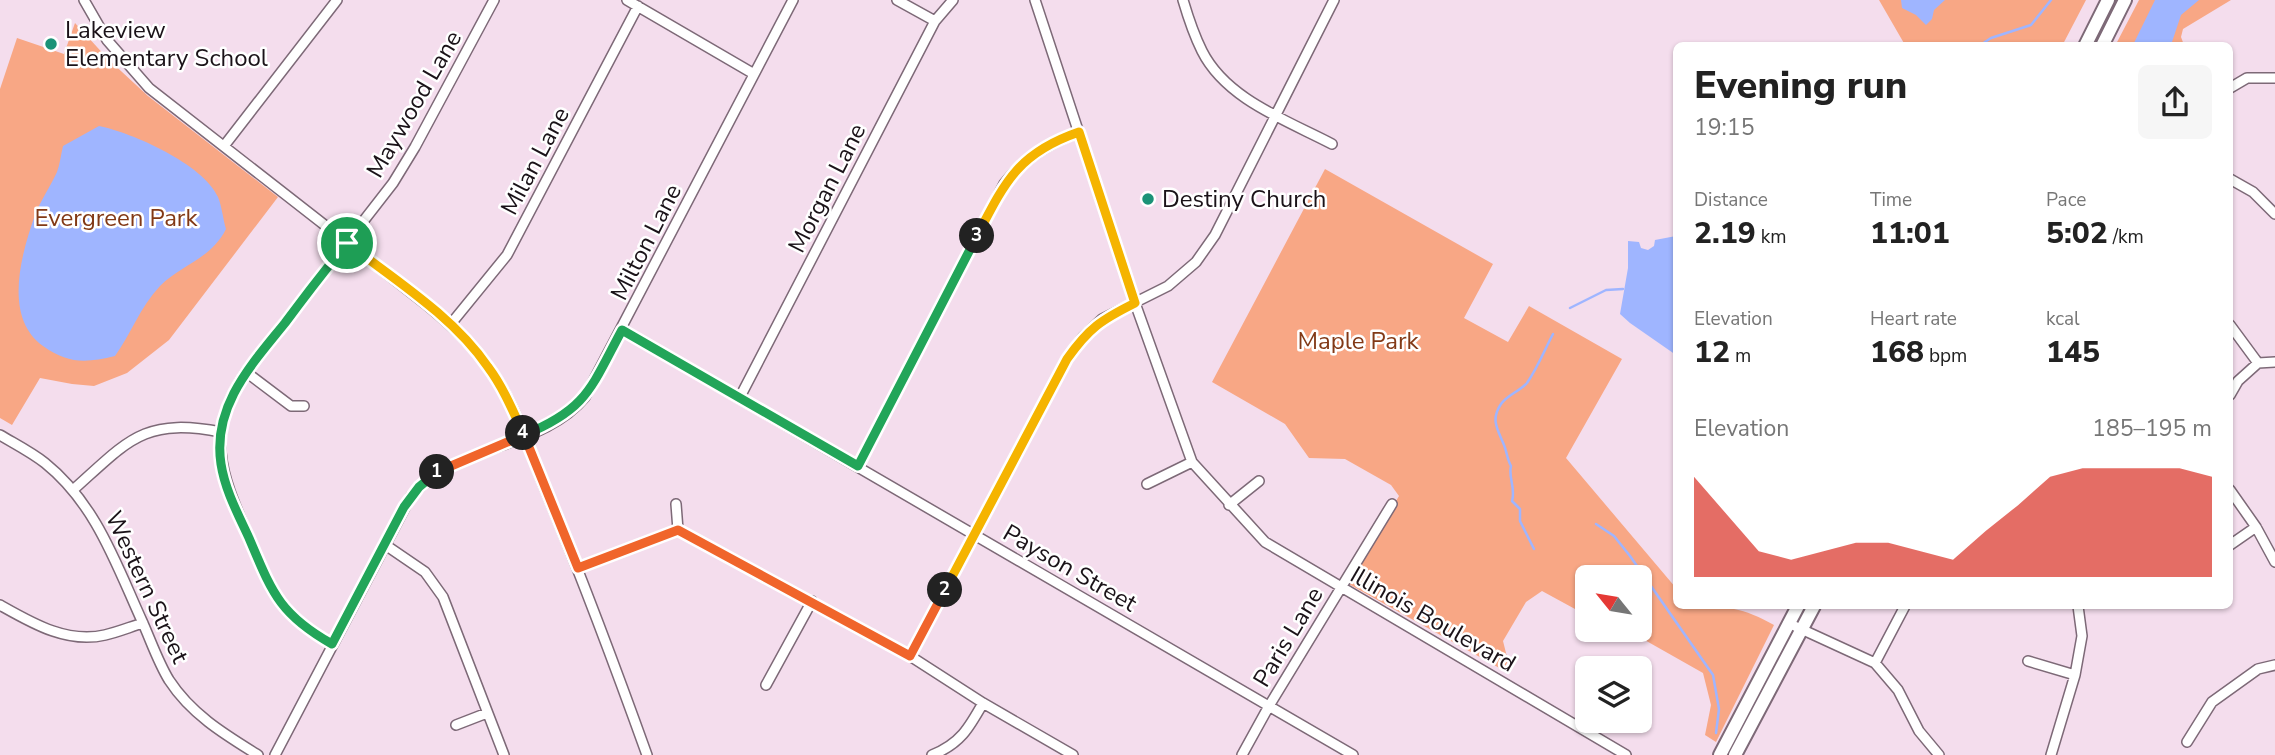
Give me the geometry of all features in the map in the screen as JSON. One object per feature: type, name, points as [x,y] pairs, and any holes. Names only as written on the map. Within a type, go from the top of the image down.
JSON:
[{"type":"main road","points":[[2087,42],[2108,0]]},
{"type":"main road","points":[[2104,42],[2125,0]]},
{"type":"main road","points":[[1720,755],[1796,609]]},
{"type":"main road","points":[[1735,755],[1812,609]]},
{"type":"street","points":[[84,0],[107,40],[149,88],[450,325],[488,366],[524,435],[578,568],[648,755]]},
{"type":"street","points":[[224,146],[337,0]]},
{"type":"street","name":"Maywood Lane","points":[[332,644],[297,622],[273,593],[226,484],[220,461],[221,432],[229,401],[246,372],[404,167],[494,0]]},
{"type":"street","points":[[627,0],[754,74]]},
{"type":"street","name":"Milton Lane","points":[[275,755],[404,507],[428,479],[455,463],[553,424],[581,402],[622,330],[793,0]]},
{"type":"street","points":[[898,0],[935,22]]},
{"type":"street","name":"Morgan Lane","points":[[740,397],[935,22],[953,0]]},
{"type":"street","name":"Illinois Boulevard","points":[[1035,0],[1135,303],[1192,462],[1265,542],[1626,755]]},
{"type":"street","points":[[1183,0],[1203,53],[1222,79],[1239,94],[1332,145]]},
{"type":"street","points":[[910,656],[1067,359],[1083,337],[1102,319],[1168,286],[1196,262],[1215,235],[1334,0]]},
{"type":"street","name":"Milan Lane","points":[[450,325],[507,255],[638,6]]},
{"type":"street","points":[[2233,86],[2247,78],[2275,78]]},
{"type":"street","points":[[858,466],[1004,184],[1019,166],[1034,154],[1079,132]]},
{"type":"street","points":[[2233,181],[2253,192],[2275,214]]},
{"type":"street","points":[[2233,329],[2258,363]]},
{"type":"street","name":"Payson Street","points":[[622,330],[1353,755]]},
{"type":"street","points":[[2233,389],[2258,363],[2275,362]]},
{"type":"street","points":[[246,372],[291,406],[303,406]]},
{"type":"street","points":[[73,490],[124,445],[146,433],[180,426],[221,432]]},
{"type":"street","name":"Western Street","points":[[0,435],[47,464],[90,511],[105,538],[165,673],[185,700],[218,731],[258,755]]},
{"type":"street","points":[[1147,484],[1192,462]]},
{"type":"street","points":[[1229,505],[1259,481]]},
{"type":"street","points":[[2233,494],[2256,527],[2275,562]]},
{"type":"street","points":[[676,504],[678,530]]},
{"type":"street","name":"Paris Lane","points":[[1242,755],[1392,504]]},
{"type":"street","points":[[2233,543],[2256,527]]},
{"type":"street","points":[[578,568],[678,530],[910,656],[983,703],[1073,755]]},
{"type":"street","points":[[384,544],[425,572],[439,590],[449,609],[503,755]]},
{"type":"street","points":[[766,685],[812,601]]},
{"type":"street","points":[[0,605],[43,628],[72,636],[106,635],[143,623]]},
{"type":"street","points":[[1875,663],[1903,609]]},
{"type":"street","points":[[2051,755],[2075,675],[2082,636],[2078,609]]},
{"type":"street","points":[[1788,622],[1875,663],[1898,690],[1919,730],[1938,755]]},
{"type":"street","points":[[2028,661],[2075,675]]},
{"type":"street","points":[[2187,742],[2212,702],[2258,669],[2275,665]]},
{"type":"street","points":[[932,755],[950,748],[969,729],[983,703]]},
{"type":"street","points":[[456,725],[487,713]]},
{"type":"green space","points":[[1879,0],[2086,0],[2064,42],[1903,42]]},
{"type":"green space","points":[[2139,0],[2231,0],[2183,29],[2183,42],[2117,42]]},
{"type":"green space","name":"Evergreen Park","points":[[75,23],[108,59],[148,96],[278,197],[169,340],[127,373],[94,386],[40,378],[12,425],[0,418],[0,89],[17,38],[64,54]]},
{"type":"green space","name":"Maple Park","points":[[1325,169],[1493,264],[1464,318],[1508,342],[1529,306],[1622,359],[1566,458],[1673,584],[1673,609],[1732,609],[1749,613],[1774,625],[1716,742],[1705,735],[1711,705],[1703,673],[1648,642],[1652,642],[1652,565],[1575,565],[1575,609],[1542,591],[1526,602],[1503,641],[1508,661],[1503,670],[1347,583],[1399,496],[1391,485],[1345,459],[1309,458],[1285,424],[1212,382]]},
{"type":"water","points":[[1901,0],[1945,0],[1934,10],[1932,19],[1926,25],[1916,15],[1902,8]]},
{"type":"water","points":[[2155,0],[2199,0],[2181,15],[2172,42],[2134,42]]},
{"type":"water","points":[[99,126],[148,143],[198,173],[218,197],[226,229],[220,239],[204,254],[160,286],[115,356],[78,360],[52,352],[31,334],[23,319],[19,285],[30,231],[37,209],[57,172],[63,146]]},
{"type":"water","points":[[1673,237],[1673,353],[1620,314],[1628,268],[1628,241],[1639,242],[1641,248],[1648,250],[1654,246],[1655,240]]},
{"type":"waterway","points":[[1985,42],[2031,25],[2051,0]]},
{"type":"waterway","points":[[1570,308],[1606,290],[1623,289]]},
{"type":"waterway","points":[[1534,549],[1520,521],[1520,509],[1512,501],[1511,466],[1498,430],[1496,415],[1504,401],[1527,383],[1553,334]]},
{"type":"waterway","points":[[1596,524],[1614,536],[1630,556],[1713,675],[1719,709],[1716,733]]},
{"type":"place","name":"Lakeview Elementary School","points":[[51,44]]},
{"type":"place","name":"Destiny Church","points":[[1148,199]]},
{"type":"route","points":[[347,243],[240,381],[226,409],[220,446],[220,461],[226,484],[273,593],[297,622],[332,644],[404,507],[419,487],[437,472],[455,463],[524,435],[578,568],[678,530],[910,656],[1067,359],[1083,337],[1102,319],[1135,303],[1079,132],[1065,137],[1027,159],[1000,190],[858,466],[622,330],[581,402],[553,424],[524,435],[488,366],[460,334],[347,243]]}]
